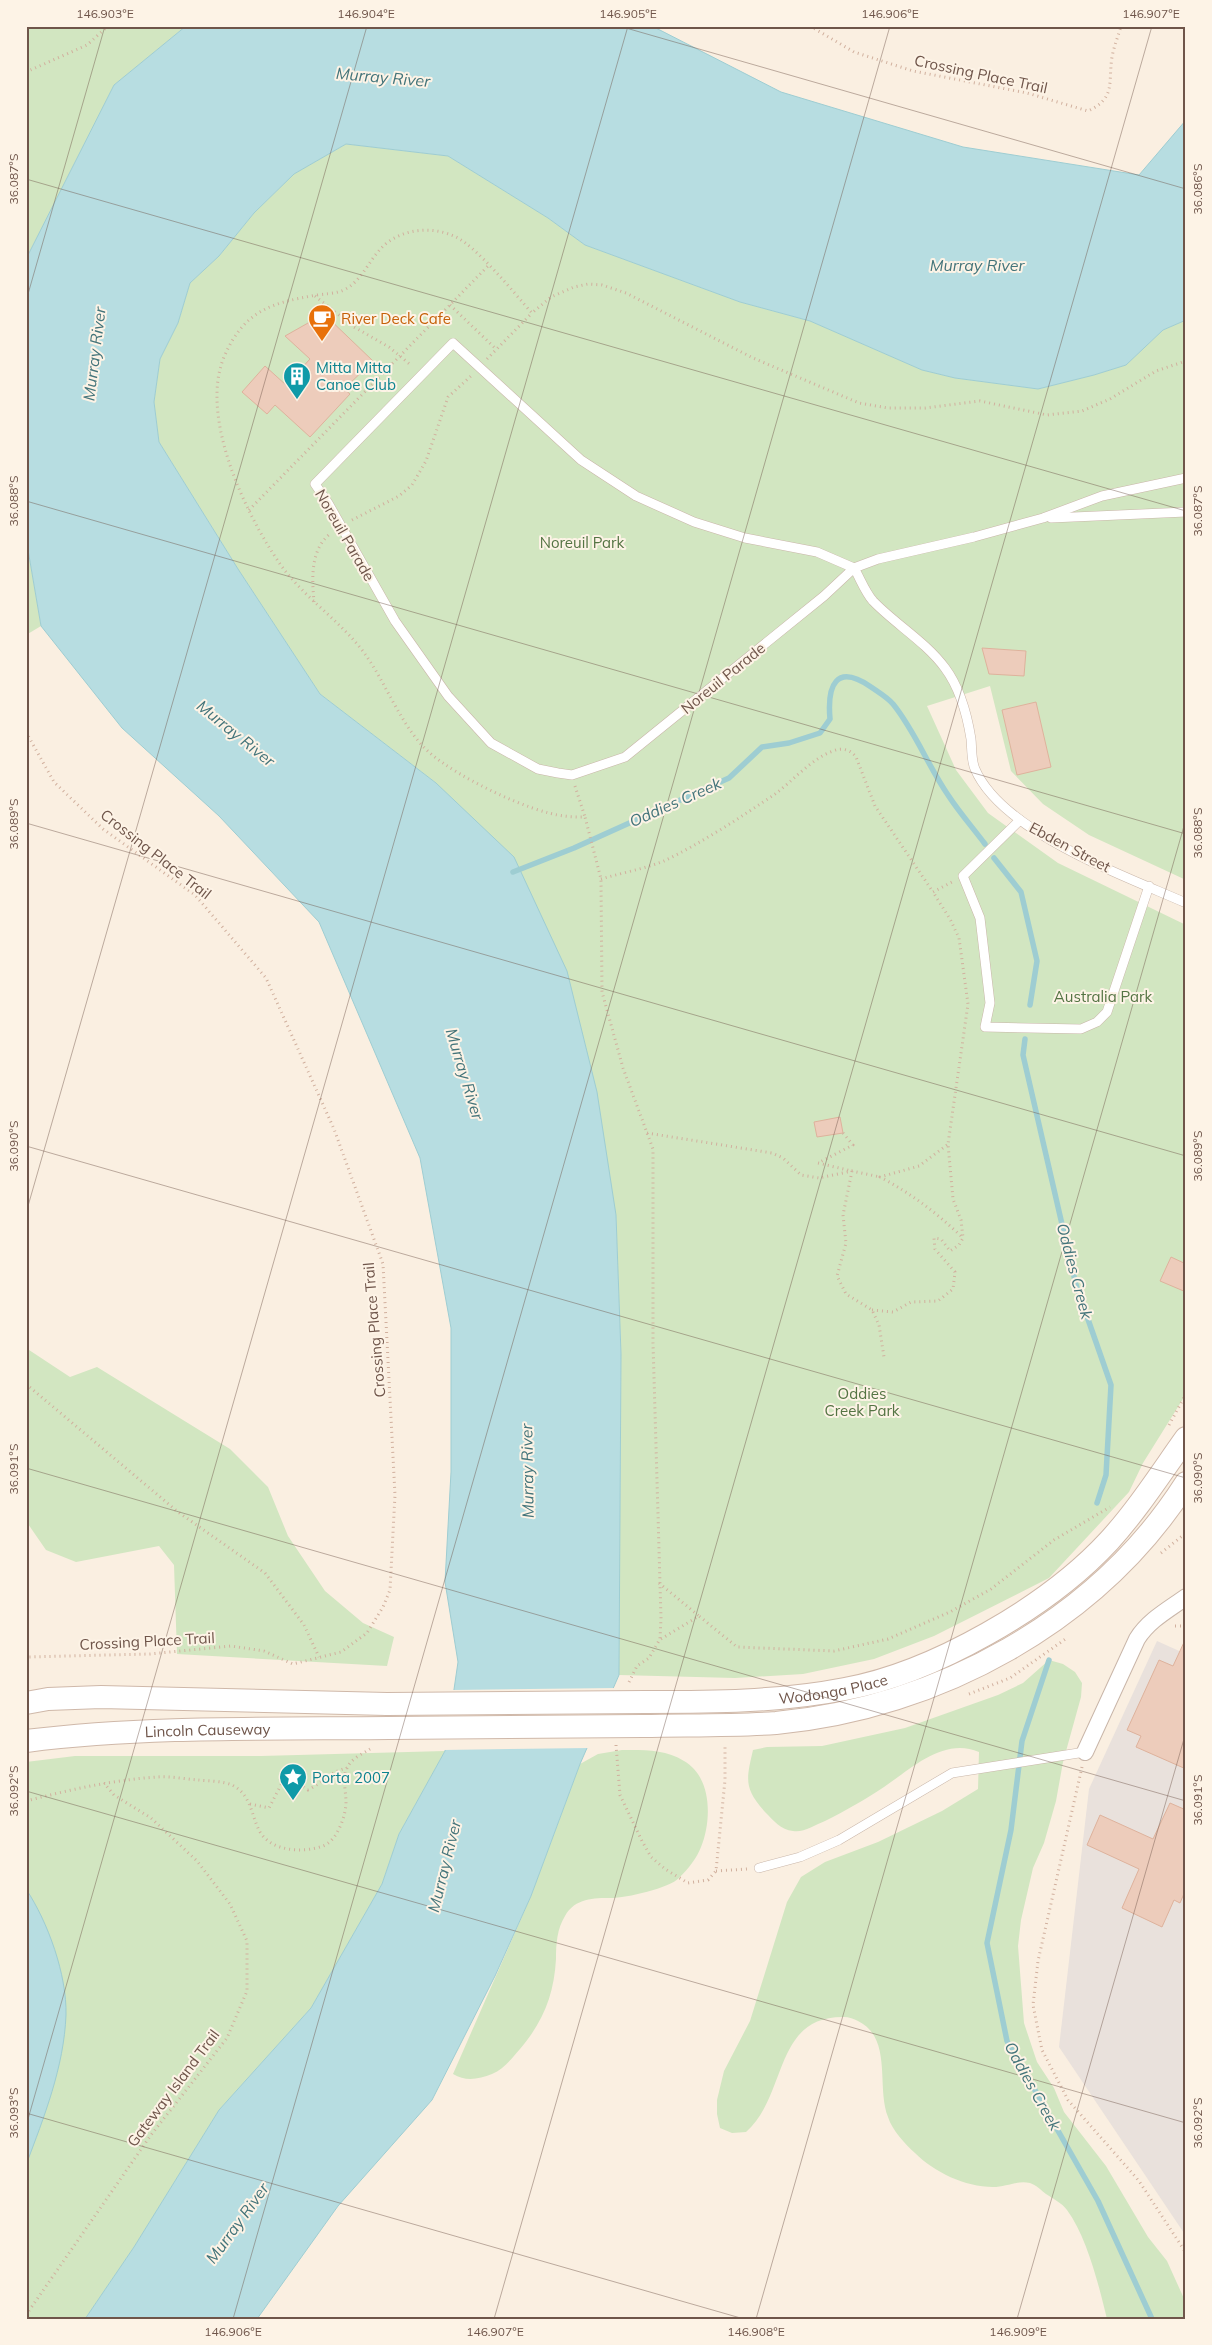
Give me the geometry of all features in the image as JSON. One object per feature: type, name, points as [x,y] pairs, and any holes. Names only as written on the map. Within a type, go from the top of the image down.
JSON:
[{"type":"main road","name":"Wodonga Place","points":[[387,1704],[751,1702],[803,1696],[880,1681],[944,1655],[981,1637],[1019,1614],[1071,1577],[1108,1542],[1142,1501],[1177,1432]]},
{"type":"main road","name":"Wodonga Place","points":[[389,1728],[776,1723],[816,1717],[889,1700],[941,1683],[1032,1636],[1069,1609],[1122,1563],[1183,1493]]},
{"type":"main road","name":"Lincoln Causeway","points":[[26,1703],[48,1699],[101,1697],[387,1704]]},
{"type":"main road","name":"Lincoln Causeway","points":[[26,1741],[132,1732],[389,1728]]},
{"type":"street","points":[[1085,1752],[1137,1639],[1144,1628],[1186,1597]]},
{"type":"lane","name":"Noreuil Parade","points":[[854,568],[818,552],[745,538],[694,522],[636,496],[581,460],[453,343],[315,484],[395,621],[448,696],[491,743],[511,756],[538,769],[572,775],[625,757],[824,596],[854,568],[878,558],[974,537],[1044,518],[1102,496],[1186,478]]},
{"type":"lane","name":"Noreuil Parade","points":[[1044,518],[1186,512]]},
{"type":"lane","name":"Ebden Street","points":[[854,568],[872,599],[945,667],[957,688],[968,721],[975,768],[990,792],[1020,820],[1061,846],[1186,903]]},
{"type":"lane","points":[[1020,820],[963,876],[980,918],[990,1003],[984,1027],[1081,1029],[1097,1022],[1107,1012],[1149,886]]},
{"type":"lane","points":[[759,1868],[800,1857],[839,1840],[952,1773],[1085,1752]]},
{"type":"path","points":[[26,72],[87,45],[108,26]]},
{"type":"path","name":"Crossing Place Trail","points":[[810,26],[854,52],[913,71],[1027,93],[1088,111],[1104,102],[1110,92],[1113,47],[1120,26]]},
{"type":"path","points":[[249,510],[488,266]]},
{"type":"path","points":[[314,296],[354,327],[389,347],[422,374]]},
{"type":"path","points":[[450,305],[496,349],[532,313]]},
{"type":"path","points":[[314,602],[312,576],[318,548],[328,535],[399,496],[412,485],[426,461],[448,397],[480,367]]},
{"type":"path","name":"Crossing Place Trail","points":[[26,732],[54,782],[103,829],[195,896],[266,978],[334,1129],[383,1264],[395,1495],[390,1590],[384,1607],[367,1633],[341,1652],[293,1664],[264,1651],[231,1646],[150,1654],[26,1657]]},
{"type":"path","points":[[601,879],[662,862],[695,844],[775,794],[819,758],[835,750],[852,751],[875,806],[933,892],[950,919],[959,938],[968,1004],[948,1144],[953,1199],[961,1220],[963,1238],[959,1245],[950,1251],[941,1239],[934,1238],[935,1249],[955,1272],[953,1289],[938,1301],[910,1302],[893,1312],[872,1310],[846,1294],[837,1276],[846,1243],[843,1215],[852,1171]]},
{"type":"path","points":[[572,775],[585,817]]},
{"type":"path","points":[[588,829],[601,879],[602,992],[623,1068],[653,1149],[653,1354],[660,1639]]},
{"type":"path","points":[[933,892],[963,876]]},
{"type":"path","points":[[647,1133],[772,1153],[783,1158],[801,1175],[818,1178],[852,1171]]},
{"type":"path","points":[[843,1133],[853,1145],[818,1163],[880,1177],[911,1194],[940,1216],[963,1238]]},
{"type":"path","points":[[880,1177],[919,1166],[948,1144]]},
{"type":"path","points":[[872,1310],[879,1325],[884,1357]]},
{"type":"path","points":[[26,1384],[178,1512],[265,1573],[304,1625],[319,1657]]},
{"type":"path","points":[[1177,1432],[1186,1394]]},
{"type":"path","points":[[659,1583],[737,1647],[834,1651],[888,1639],[950,1612],[991,1589],[1054,1540],[1112,1506]]},
{"type":"path","points":[[624,1690],[637,1666],[649,1658],[660,1639],[699,1616]]},
{"type":"path","points":[[617,1736],[616,1755],[620,1794],[651,1857],[688,1883],[708,1880],[716,1872],[726,1780],[725,1746]]},
{"type":"path","points":[[26,1801],[104,1783],[158,1777],[231,1785],[246,1796],[261,1834],[281,1848],[294,1851],[323,1846],[333,1839],[341,1823],[346,1803],[344,1783],[347,1768],[357,1756],[374,1748]]},
{"type":"path","points":[[1085,1752],[1038,1961],[1033,2005],[1042,2050],[1068,2100],[1139,2181],[1186,2253]]},
{"type":"path","points":[[249,1804],[269,1808],[282,1783],[292,1782],[301,1784],[308,1790],[317,1786],[336,1770],[347,1768]]},
{"type":"path","name":"Gateway Island Trail","points":[[26,2315],[150,2135],[227,2038],[247,1991],[247,1941],[230,1904],[197,1861],[151,1818],[114,1795],[104,1783]]},
{"type":"path","points":[[716,1872],[759,1868]]},
{"type":"shaded area","points":[[1157,1641],[1186,1654],[1186,2236],[1059,2047],[1089,1789]]},
{"type":"green space","points":[[26,26],[186,26],[114,85],[26,259]]},
{"type":"green space","points":[[346,144],[448,156],[548,218],[585,245],[740,302],[810,321],[922,370],[955,378],[1038,389],[1094,375],[1126,365],[1163,330],[1186,320],[1186,880],[1089,835],[1043,804],[1011,771],[990,686],[927,706],[956,770],[988,813],[1058,863],[1186,925],[1186,1394],[1143,1463],[1129,1492],[1049,1578],[934,1636],[874,1659],[803,1674],[735,1678],[619,1675],[621,1354],[616,1215],[436,783],[320,694],[238,569],[159,442],[154,402],[160,359],[178,323],[190,283],[219,256],[254,213],[294,174]]},
{"type":"green space","points":[[26,538],[41,626],[26,635]]},
{"type":"green space","points":[[26,1348],[70,1377],[97,1367],[230,1449],[268,1487],[288,1536],[325,1591],[363,1623],[394,1637],[387,1666],[177,1654],[174,1565],[159,1546],[76,1562],[46,1550],[26,1521]]},
{"type":"green space","points":[[1049,1660],[1063,1664],[1075,1672],[1082,1683],[1081,1697],[1063,1762],[1056,1801],[1044,1843],[1033,1868],[1021,1920],[1018,1946],[1024,2023],[1037,2062],[1054,2088],[1064,2112],[1106,2166],[1148,2237],[1167,2261],[1186,2303],[1186,2319],[1107,2319],[1096,2277],[1081,2234],[1062,2205],[1030,2183],[1021,2182],[993,2187],[961,2181],[931,2166],[915,2153],[903,2141],[890,2122],[883,2092],[880,2051],[876,2039],[869,2029],[858,2021],[844,2017],[821,2020],[805,2029],[793,2043],[769,2098],[759,2116],[746,2132],[732,2133],[720,2128],[717,2114],[717,2100],[724,2071],[750,2021],[787,1902],[801,1877],[825,1862],[878,1842],[942,1811],[978,1789],[979,1752],[966,1748],[953,1748],[929,1757],[870,1796],[833,1817],[805,1830],[793,1831],[781,1827],[774,1821],[758,1804],[750,1790],[748,1776],[753,1750],[767,1747],[822,1746],[905,1728],[998,1695],[1023,1683]]},
{"type":"green space","points":[[622,1750],[646,1750],[669,1754],[684,1761],[700,1777],[705,1788],[708,1812],[705,1836],[699,1851],[692,1863],[674,1882],[647,1892],[618,1898],[585,1900],[569,1910],[562,1921],[559,1931],[555,1972],[550,1996],[535,2029],[511,2060],[496,2072],[477,2078],[458,2077],[453,2074],[531,1896],[580,1764],[598,1754]]},
{"type":"green space","points":[[445,1751],[399,1834],[382,1884],[311,2008],[219,2110],[134,2247],[85,2319],[26,2319],[26,1762],[75,1756],[261,1756]]},
{"type":"water","name":"Murray River","points":[[186,26],[652,26],[781,92],[963,147],[1139,175],[1186,120],[1186,320],[1163,330],[1126,365],[1094,375],[1038,389],[955,378],[922,370],[810,321],[740,302],[585,245],[548,218],[448,156],[346,144],[294,174],[254,213],[219,256],[190,283],[178,323],[160,359],[154,402],[159,442],[238,569],[320,694],[436,783],[514,857],[567,971],[597,1092],[616,1215],[621,1354],[619,1675],[580,1764],[531,1896],[495,1976],[432,2100],[338,2206],[257,2319],[85,2319],[134,2247],[219,2110],[311,2008],[382,1884],[399,1834],[445,1751],[458,1662],[445,1582],[451,1472],[451,1328],[420,1158],[319,922],[219,816],[122,728],[41,626],[26,538],[26,259],[114,85]]},
{"type":"water","points":[[26,1889],[42,1917],[55,1949],[63,1983],[66,2015],[61,2054],[52,2092],[26,2165]]},
{"type":"pier","points":[[616,1688],[590,1748],[443,1750],[452,1690]]},
{"type":"building","points":[[324,314],[373,361],[344,389],[350,394],[310,437],[275,405],[267,414],[242,392],[265,366],[286,385],[310,359],[285,336]]},
{"type":"building","points":[[982,648],[1026,651],[1024,676],[989,674]]},
{"type":"building","points":[[1036,702],[1051,767],[1017,775],[1002,710]]},
{"type":"building","points":[[840,1117],[843,1133],[817,1137],[814,1122]]},
{"type":"building","points":[[1171,1257],[1186,1264],[1186,1292],[1160,1281]]},
{"type":"building","points":[[1186,1638],[1186,1769],[1136,1747],[1141,1736],[1127,1730],[1159,1660],[1173,1666]]},
{"type":"building","points":[[1170,1803],[1186,1810],[1186,1889],[1180,1903],[1174,1900],[1162,1927],[1122,1908],[1139,1869],[1087,1845],[1100,1815],[1153,1839]]},
{"type":"waterway","name":"Oddies Creek","points":[[513,872],[574,848],[729,778],[762,747],[789,743],[820,733],[830,719],[829,707],[832,688],[836,681],[849,677],[871,687],[893,704],[901,714],[948,795],[985,844]]},
{"type":"waterway","name":"Oddies Creek","points":[[994,858],[1021,892],[1037,961],[1030,1005]]},
{"type":"waterway","name":"Oddies Creek","points":[[1025,1039],[1023,1055],[1076,1285],[1111,1385],[1106,1475],[1097,1503]]},
{"type":"waterway","name":"Oddies Creek","points":[[1049,1660],[1022,1741],[1011,1830],[987,1943],[1007,2041],[1098,2201],[1152,2319]]},
{"type":"place","name":"River Deck Cafe","points":[[322,342]]},
{"type":"place","name":"Mitta Mitta Canoe Club","points":[[297,400]]},
{"type":"place","name":"Porta 2007","points":[[293,1801]]},
{"type":"park label","name":"Noreuil Park","points":[[582,542]]},
{"type":"park label","name":"Australia Park","points":[[1103,996]]},
{"type":"park label","name":"Oddies Creek Park","points":[[862,1402]]}]
